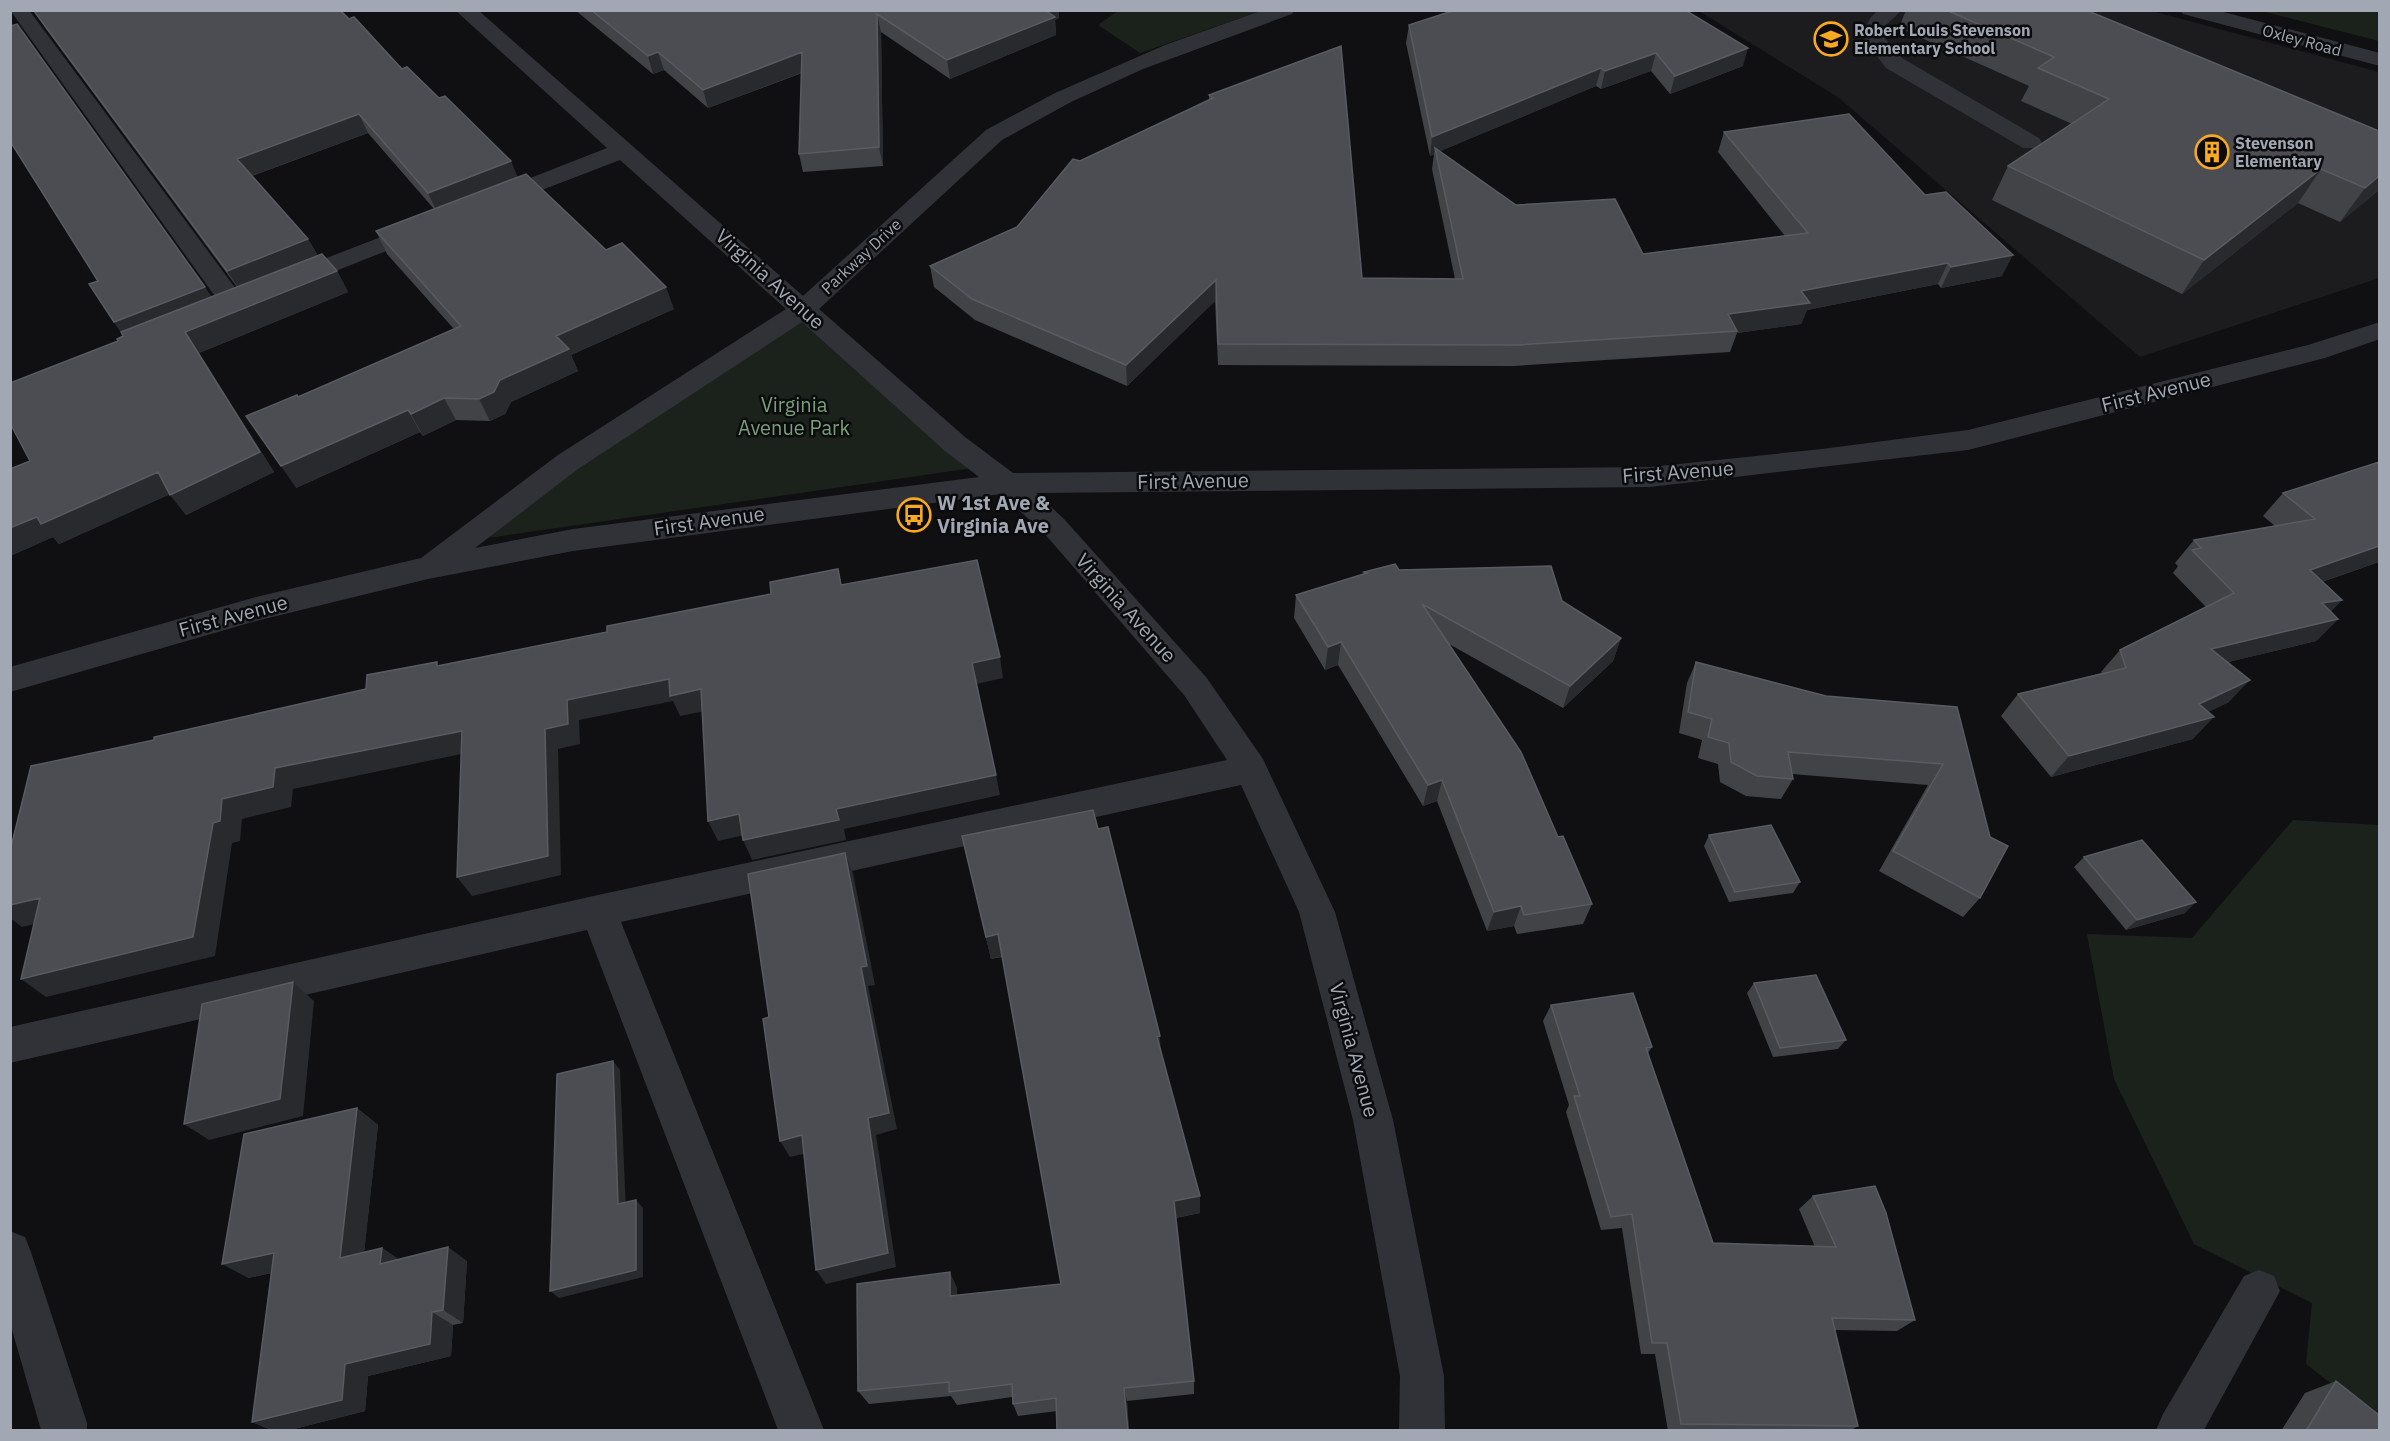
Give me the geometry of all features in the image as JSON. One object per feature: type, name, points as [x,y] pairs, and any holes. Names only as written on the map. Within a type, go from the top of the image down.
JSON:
[{"type":"street","points":[[18,10],[241,300],[442,221]]},
{"type":"street","points":[[470,14],[498,10]]},
{"type":"street","name":"Parkway Drive","points":[[428,568],[568,462],[804,309],[994,135],[1027,115],[1158,56],[1286,10]]},
{"type":"street","points":[[1892,10],[1878,21],[1871,36],[1894,63],[2031,143]]},
{"type":"street","name":"Oxley Road","points":[[2190,10],[2234,16],[2379,60]]},
{"type":"street","name":"Virginia Avenue","points":[[470,14],[954,444],[1007,483],[1054,526],[1195,686],[1251,769],[1317,912],[1373,1120],[1422,1376],[1422,1431]]},
{"type":"street","points":[[475,208],[624,150]]},
{"type":"street","name":"First Avenue","points":[[10,680],[256,609],[428,568],[585,538],[1007,483],[1650,477],[1822,459],[1968,440],[2316,352],[2379,330]]},
{"type":"street","points":[[10,1045],[598,911],[1251,769]]},
{"type":"street","points":[[598,911],[801,1431]]},
{"type":"street","points":[[10,1252],[64,1423],[64,1431]]},
{"type":"street","points":[[2179,1431],[2259,1291]]},
{"type":"shaded area","points":[[1699,11],[2152,11],[2379,72],[2379,278],[2140,357],[1839,98]]},
{"type":"green space","points":[[1119,10],[1260,11],[1140,53],[1098,25]]},
{"type":"green space","points":[[2261,11],[2379,11],[2379,41]]},
{"type":"green space","name":"Virginia Avenue Park","points":[[802,319],[973,468],[488,538],[584,459]]},
{"type":"green space","points":[[2293,820],[2379,825],[2379,1421],[2306,1364],[2312,1303],[2194,1244],[2114,1079],[2087,934],[2192,938]]},
{"type":"building","points":[[35,10],[340,10],[349,19],[354,17],[402,69],[407,67],[439,98],[445,96],[511,161],[428,193],[359,114],[237,159],[308,239],[227,271]]},
{"type":"building","points":[[591,10],[1045,10],[1055,17],[947,60],[877,14],[879,147],[799,154],[802,52],[703,90],[658,52],[648,56]]},
{"type":"building","points":[[1455,10],[1685,10],[1748,48],[1675,76],[1656,53],[1605,71],[1601,68],[1432,137],[1409,25]]},
{"type":"building","name":"Stevenson Elementary","points":[[1946,10],[2086,10],[2379,131],[2379,176],[2365,188],[2321,169],[2204,260],[2008,166],[2109,99],[2038,68],[2054,57]]},
{"type":"building","points":[[17,24],[205,287],[114,322],[89,284],[98,281],[10,141],[10,26]]},
{"type":"building","points":[[1341,46],[1362,278],[1463,279],[1435,148],[1516,205],[1615,199],[1643,254],[1808,233],[1724,132],[1849,114],[1925,195],[1946,192],[2013,255],[1951,267],[1948,263],[1801,291],[1810,303],[1728,314],[1737,331],[1518,345],[1218,344],[1216,280],[1126,365],[972,299],[930,266],[1017,227],[1073,159],[1080,161],[1213,98],[1209,95]]},
{"type":"building","points":[[526,174],[606,250],[622,243],[666,287],[556,336],[569,349],[500,380],[494,392],[479,399],[444,398],[411,414],[408,410],[281,466],[246,416],[297,395],[298,397],[461,326],[376,231]]},
{"type":"building","points":[[322,254],[337,271],[185,332],[260,452],[170,495],[158,472],[41,524],[37,517],[10,528],[10,469],[30,461],[10,423],[10,383],[118,341],[117,339],[123,336],[121,332]]},
{"type":"building","points":[[2379,462],[2379,546],[2310,570],[2342,600],[2322,603],[2338,619],[2211,649],[2250,680],[2199,704],[2214,717],[2069,756],[2018,694],[2126,668],[2120,650],[2234,593],[2192,550],[2201,548],[2194,540],[2315,519],[2283,493]]},
{"type":"building","points":[[977,560],[1000,657],[972,663],[996,775],[836,809],[839,820],[743,840],[739,814],[708,821],[701,689],[670,696],[669,679],[567,700],[568,724],[545,729],[548,856],[457,877],[462,731],[275,768],[273,787],[222,799],[220,821],[213,823],[193,937],[21,979],[40,898],[10,905],[10,851],[31,766],[154,740],[154,737],[366,689],[367,675],[437,662],[437,666],[607,632],[607,626],[771,594],[770,582],[838,569],[841,585]]},
{"type":"building","points":[[1395,564],[1399,570],[1551,566],[1562,601],[1621,638],[1570,686],[1422,604],[1521,752],[1558,837],[1563,836],[1592,904],[1524,915],[1521,906],[1494,912],[1442,780],[1428,785],[1341,642],[1328,647],[1296,595]]},
{"type":"building","points":[[1696,662],[1826,696],[1957,707],[1990,837],[2008,846],[1980,898],[1893,851],[1943,764],[1788,752],[1793,779],[1757,776],[1731,762],[1729,743],[1708,737],[1712,719],[1688,712]]},
{"type":"building","points":[[1093,810],[1098,829],[1108,827],[1160,1036],[1157,1037],[1200,1196],[1174,1201],[1194,1381],[1124,1388],[1128,1431],[1057,1431],[1056,1398],[1013,1404],[1012,1384],[949,1392],[949,1382],[858,1391],[857,1284],[950,1272],[950,1296],[1061,1284],[998,934],[986,937],[962,836]]},
{"type":"building","points":[[1771,825],[1800,882],[1735,892],[1709,835]]},
{"type":"building","points":[[2142,840],[2196,902],[2137,920],[2084,857]]},
{"type":"building","points":[[845,853],[867,966],[861,967],[889,1113],[868,1118],[888,1253],[816,1270],[802,1135],[780,1141],[763,1019],[769,1017],[748,874]]},
{"type":"building","points":[[1816,975],[1846,1040],[1780,1048],[1754,983]]},
{"type":"building","points":[[293,982],[280,1099],[184,1124],[202,1004]]},
{"type":"building","points":[[1633,993],[1652,1047],[1646,1048],[1713,1243],[1836,1247],[1813,1196],[1875,1186],[1886,1213],[1915,1320],[1832,1318],[1858,1426],[1681,1424],[1667,1343],[1652,1343],[1632,1214],[1611,1217],[1574,1096],[1580,1096],[1551,1005]]},
{"type":"building","points":[[613,1061],[618,1204],[636,1200],[636,1270],[550,1291],[557,1074]]},
{"type":"building","points":[[357,1108],[340,1258],[382,1248],[380,1264],[448,1247],[443,1310],[432,1312],[430,1344],[345,1364],[342,1400],[252,1422],[274,1253],[222,1264],[244,1134]]},
{"type":"building","points":[[2336,1381],[2379,1415],[2379,1431],[2306,1431]]},
{"type":"place","name":"Robert Louis Stevenson Elementary School","points":[[1831,39]]},
{"type":"place","name":"Stevenson Elementary","points":[[2212,152]]},
{"type":"place","name":"W 1st Ave & Virginia Ave","points":[[914,515]]}]
